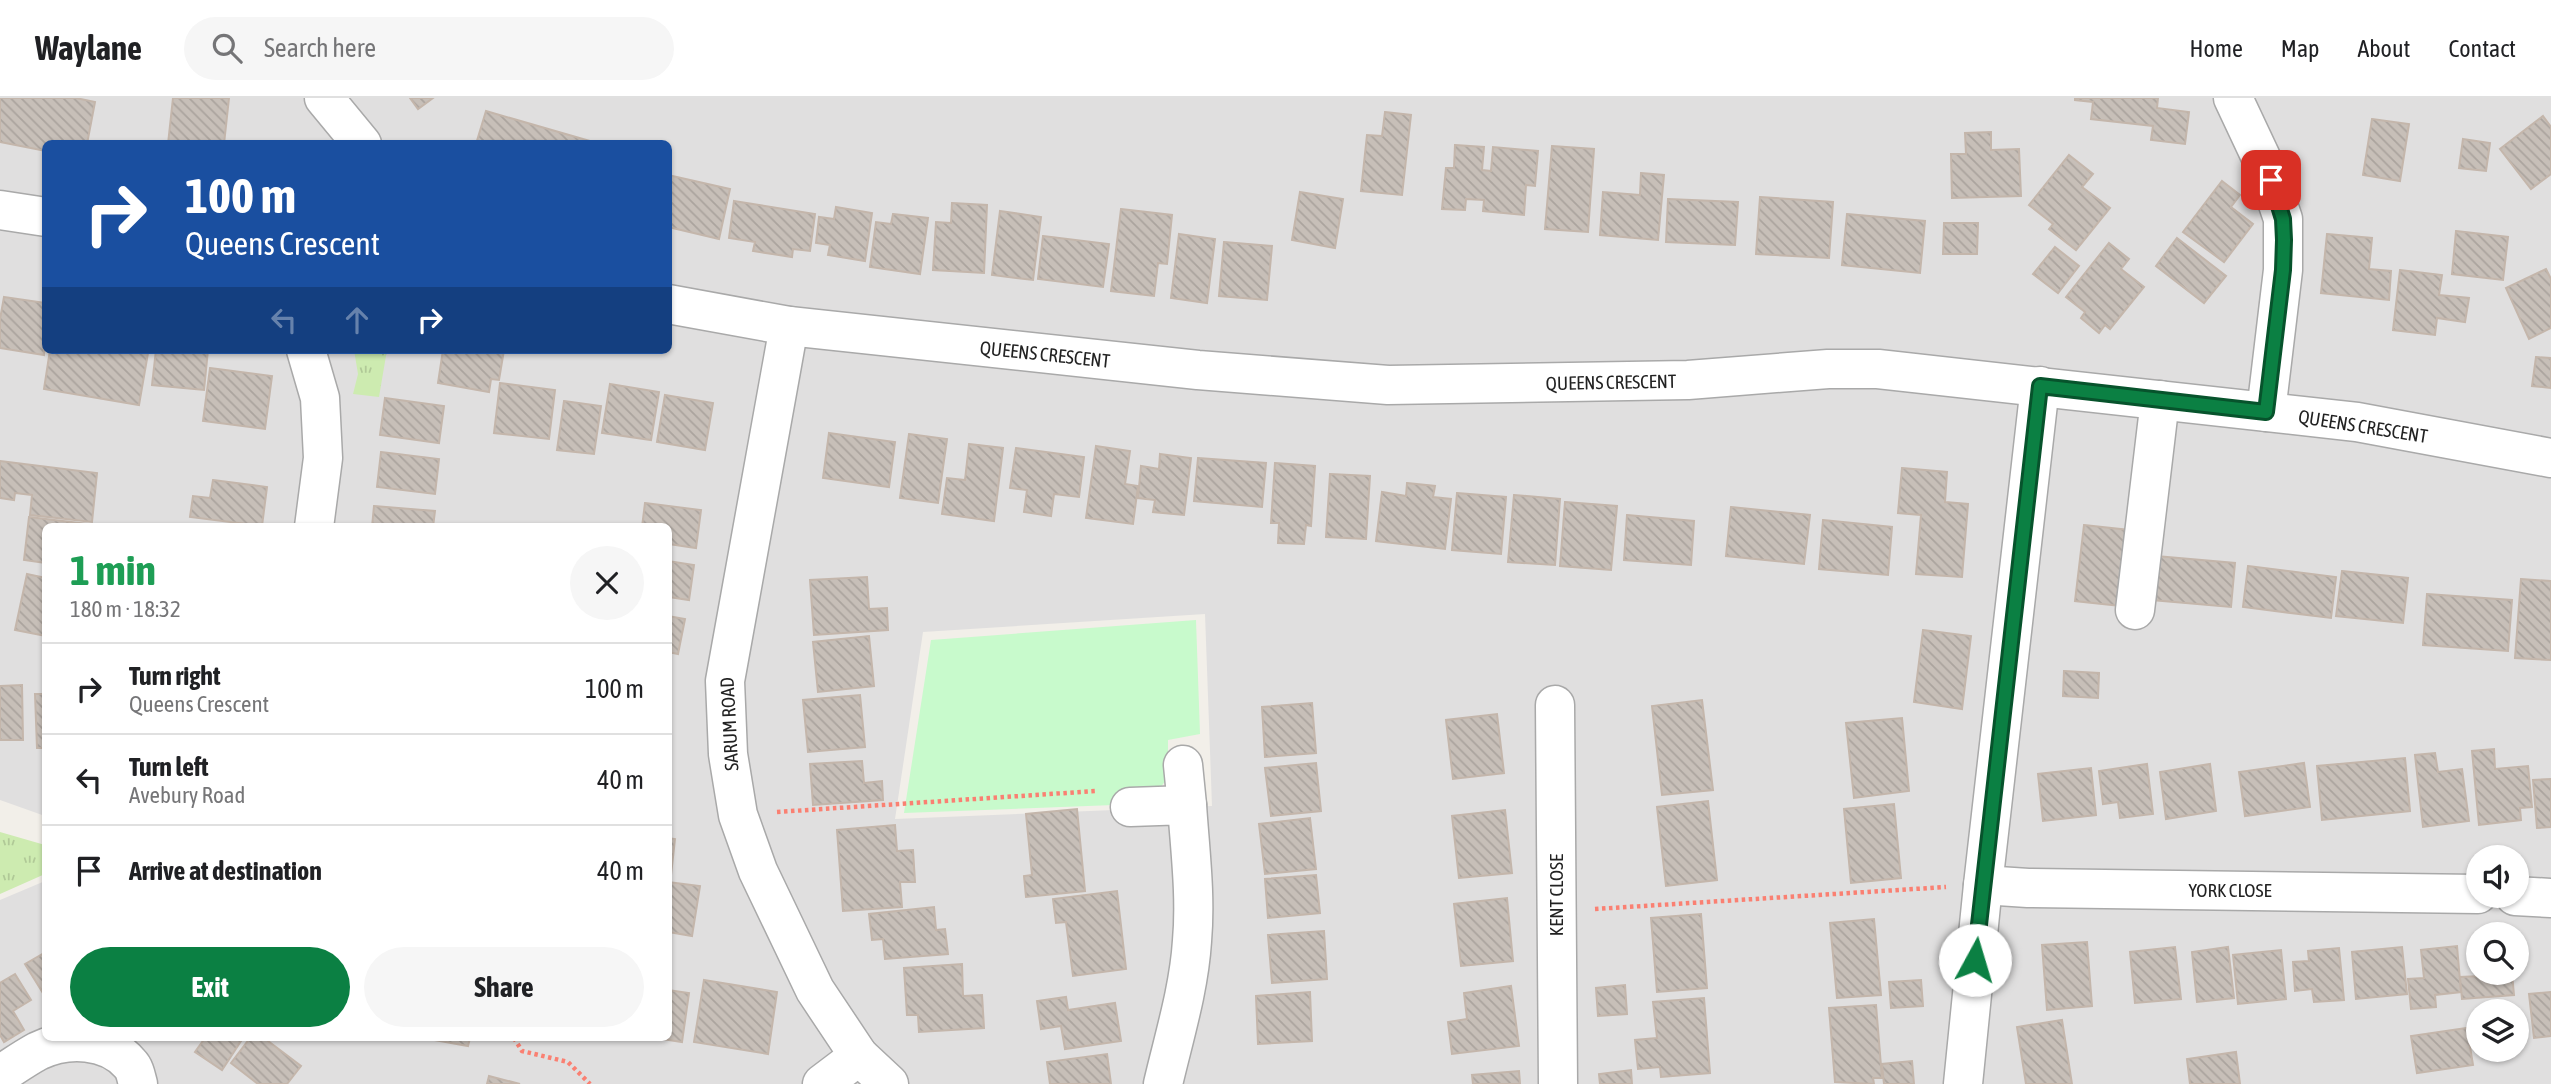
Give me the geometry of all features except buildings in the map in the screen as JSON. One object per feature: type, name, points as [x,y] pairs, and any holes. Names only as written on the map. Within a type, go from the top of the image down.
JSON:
[{"type":"street","points":[[324,98],[359,140]]},
{"type":"street","points":[[2234,98],[2265,166],[2283,219],[2283,270],[2266,412]]},
{"type":"street","points":[[0,210],[42,216]]},
{"type":"street","name":"QUEENS CRESCENT","points":[[672,305],[789,326],[1198,370],[1388,385],[1688,380],[1828,369],[1878,369],[2357,422],[2551,458]]},
{"type":"street","name":"SARUM ROAD","points":[[789,326],[725,681],[728,754],[738,815],[758,872],[815,990],[859,1056],[890,1084]]},
{"type":"street","points":[[307,354],[321,410],[323,458],[315,523]]},
{"type":"street","points":[[1963,1084],[2040,386]]},
{"type":"street","points":[[2135,610],[2161,400]]},
{"type":"street","name":"KENT CLOSE","points":[[1555,705],[1558,1084]]},
{"type":"street","points":[[1163,1084],[1186,985],[1192,941],[1193,897],[1184,765]]},
{"type":"street","points":[[1130,807],[1187,805]]},
{"type":"street","name":"YORK CLOSE","points":[[1983,885],[2028,888],[2466,894]]},
{"type":"street","points":[[2529,897],[2551,898]]},
{"type":"street","points":[[0,1075],[39,1051],[68,1043],[92,1042],[115,1050],[135,1075]]},
{"type":"street","points":[[822,1084],[859,1056]]},
{"type":"path","points":[[738,815],[1106,790],[1130,807]]},
{"type":"path","points":[[1556,911],[1983,885]]},
{"type":"path","points":[[516,1041],[522,1051],[568,1062],[590,1084]]},
{"type":"shaded area","points":[[0,98],[2551,98],[2551,1084],[0,1084],[0,900],[42,882],[42,1041],[672,1041],[672,523],[42,523],[42,815],[0,800]],"holes":[[[1205,614],[1212,806],[895,819],[923,632]]]},
{"type":"green space","points":[[355,354],[386,354],[379,397],[353,394],[358,374]]},
{"type":"green space","points":[[1196,620],[1200,734],[1168,740],[1168,777],[1158,791],[1114,805],[904,813],[931,640]]},
{"type":"green space","points":[[0,832],[42,844],[42,875],[0,894]]},
{"type":"route","points":[[1975,960],[2040,386],[2266,412],[2283,270],[2284,240],[2283,219],[2271,180]]}]
